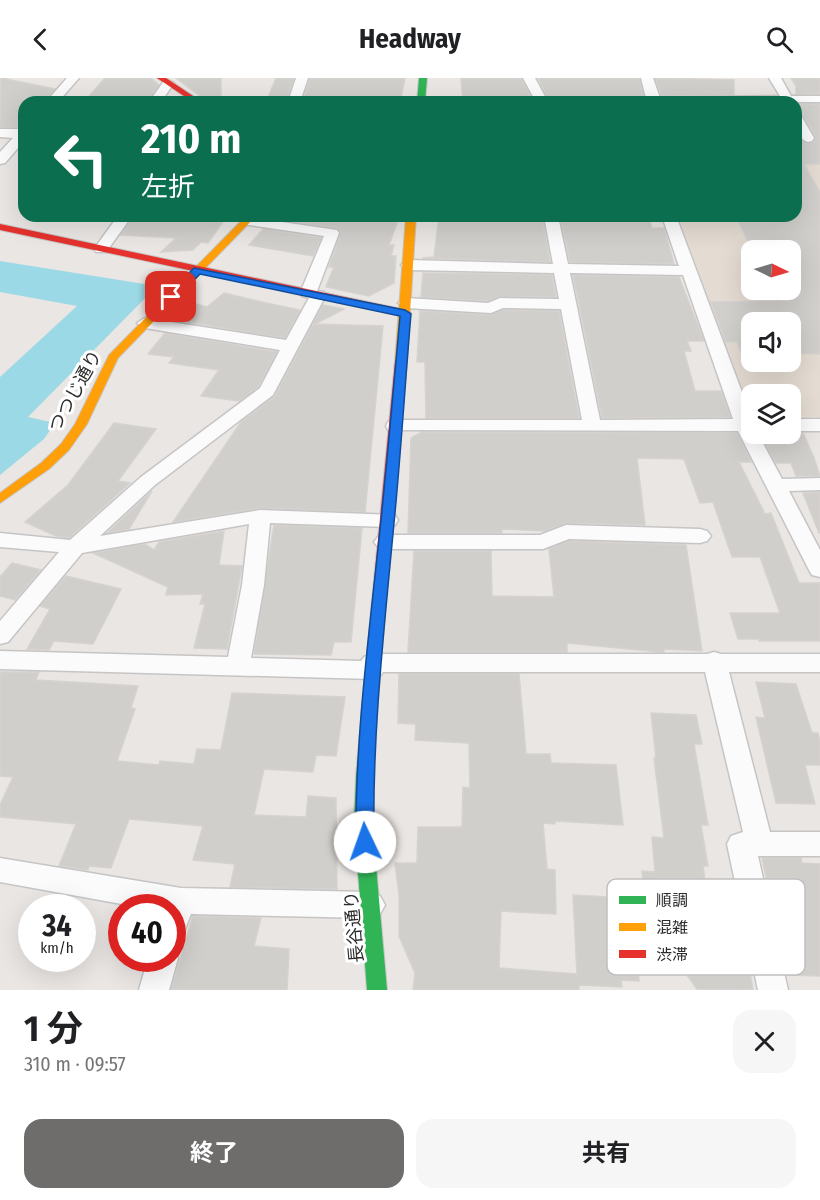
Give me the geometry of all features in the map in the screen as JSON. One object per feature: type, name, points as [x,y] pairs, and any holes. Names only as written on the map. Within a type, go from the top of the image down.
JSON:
[{"type":"street","points":[[57,96],[73,78]]},
{"type":"street","points":[[296,96],[302,78]]},
{"type":"street","points":[[422,96],[423,78]]},
{"type":"street","points":[[529,78],[539,96]]},
{"type":"street","points":[[647,78],[652,96]]},
{"type":"street","points":[[775,78],[786,96]]},
{"type":"street","points":[[158,96],[165,80],[189,96]]},
{"type":"street","points":[[802,100],[820,99]]},
{"type":"street","points":[[0,133],[18,134]]},
{"type":"street","points":[[0,160],[18,140]]},
{"type":"street","points":[[101,249],[121,222]]},
{"type":"street","name":"つつじ通り","points":[[0,500],[64,450],[81,425],[101,375],[113,357],[245,222]]},
{"type":"street","points":[[0,636],[75,547],[148,480],[267,391],[313,294],[332,233],[271,222]]},
{"type":"street","name":"長谷通り","points":[[377,990],[363,821],[372,666],[388,520],[406,308],[411,222]]},
{"type":"street","points":[[552,222],[592,425]]},
{"type":"street","points":[[671,222],[741,407]]},
{"type":"street","points":[[0,227],[313,294],[406,308],[491,308],[500,303],[568,304]]},
{"type":"street","points":[[409,265],[689,271]]},
{"type":"street","points":[[145,322],[289,346]]},
{"type":"street","points":[[395,426],[741,425]]},
{"type":"street","points":[[801,425],[820,425]]},
{"type":"street","points":[[757,444],[820,570]]},
{"type":"street","points":[[775,484],[820,484]]},
{"type":"street","points":[[238,667],[253,585],[260,516]]},
{"type":"street","points":[[0,540],[75,547],[260,516],[388,520]]},
{"type":"street","points":[[385,542],[543,542],[566,532],[700,536]]},
{"type":"street","points":[[0,660],[238,667],[714,661],[820,663]]},
{"type":"street","points":[[714,661],[759,843]]},
{"type":"street","points":[[749,879],[741,844],[820,844]]},
{"type":"street","points":[[0,870],[108,897]]},
{"type":"street","points":[[186,914],[370,905]]},
{"type":"street","points":[[154,990],[159,972]]},
{"type":"street","points":[[770,975],[773,990]]},
{"type":"shaded area","points":[[802,141],[820,141],[820,417],[801,416],[801,384],[741,384],[741,389],[680,222],[802,222]]},
{"type":"water","points":[[0,261],[157,286],[28,417],[55,423],[44,439],[0,475],[0,377],[77,306],[0,292]]},
{"type":"building","points":[[1,78],[55,89],[49,96],[18,96],[18,127],[0,127]]},
{"type":"building","points":[[105,78],[151,78],[159,85],[151,96],[89,96]]},
{"type":"building","points":[[176,78],[221,78],[221,96],[200,96]]},
{"type":"building","points":[[276,78],[294,78],[288,96],[269,96]]},
{"type":"building","points":[[310,78],[405,78],[401,96],[305,96]]},
{"type":"building","points":[[461,78],[521,78],[530,96],[462,96]]},
{"type":"building","points":[[538,78],[639,78],[644,96],[547,96]]},
{"type":"building","points":[[655,78],[734,80],[734,95],[662,96]]},
{"type":"building","points":[[791,78],[820,78],[820,94],[796,94],[796,86]]},
{"type":"building","points":[[802,104],[820,104],[820,164],[804,164],[820,192],[820,354],[801,353],[801,312],[741,312],[741,352],[737,342],[726,342],[711,302],[801,300],[801,240],[747,240],[739,222],[802,222],[802,139],[807,144],[814,142],[816,137],[802,113]]},
{"type":"building","points":[[130,222],[223,222],[208,243],[201,242],[193,250],[161,252],[176,238],[121,235]]},
{"type":"building","points":[[298,222],[397,223],[389,245],[394,245],[391,256],[396,256],[394,283],[369,296],[326,287],[334,267],[329,267],[341,232],[337,228]]},
{"type":"building","points":[[438,222],[543,222],[550,262],[422,258],[434,257]]},
{"type":"building","points":[[561,222],[650,222],[652,228],[664,228],[674,264],[570,262]]},
{"type":"building","points":[[263,229],[321,238],[313,256],[249,245]]},
{"type":"building","points":[[423,273],[552,275],[556,297],[500,296],[488,301],[421,297]]},
{"type":"building","points":[[573,275],[679,277],[704,341],[687,341],[691,351],[684,351],[695,391],[721,391],[730,417],[602,418]]},
{"type":"building","points":[[224,293],[300,310],[285,338],[176,320],[193,303],[207,307]]},
{"type":"building","points":[[323,305],[344,309],[315,324],[383,326],[365,512],[260,508],[173,522],[241,422],[275,396]]},
{"type":"building","points":[[503,310],[559,311],[579,418],[426,418],[425,362],[417,362],[420,311],[491,315]]},
{"type":"building","points":[[165,333],[277,352],[258,387],[239,401],[201,396],[219,370],[169,363],[174,357],[148,354]]},
{"type":"building","points":[[114,423],[156,429],[118,481],[130,483],[69,538],[56,536],[25,522],[68,485]]},
{"type":"building","points":[[422,432],[737,433],[751,462],[739,462],[765,514],[771,513],[799,583],[820,583],[820,641],[738,639],[730,613],[780,613],[760,557],[732,557],[713,502],[700,503],[684,459],[637,458],[645,525],[566,523],[545,531],[502,529],[502,533],[408,533],[411,438]]},
{"type":"building","points":[[801,433],[803,433],[820,476],[796,476],[791,463],[776,463],[766,444],[801,444]]},
{"type":"building","points":[[152,491],[129,529],[107,533]]},
{"type":"building","points":[[820,492],[820,533],[819,533],[803,493]]},
{"type":"building","points":[[274,525],[362,528],[351,642],[334,642],[331,655],[254,654]]},
{"type":"building","points":[[224,531],[219,565],[242,566],[227,649],[194,648],[205,604],[200,604],[203,594],[166,595],[168,587],[93,553],[145,544],[154,550],[159,542]]},
{"type":"building","points":[[569,541],[686,545],[702,651],[664,649],[664,652],[660,652],[567,643],[567,652],[408,652],[414,551],[491,551],[492,596],[554,597],[549,549]]},
{"type":"building","points":[[12,563],[41,570],[15,600],[0,596],[0,577]]},
{"type":"building","points":[[66,576],[121,589],[93,644],[54,641],[49,650],[27,649],[50,609],[40,606]]},
{"type":"building","points":[[0,672],[39,672],[36,680],[138,686],[131,708],[135,709],[117,761],[159,765],[160,761],[194,764],[197,749],[221,750],[232,693],[345,697],[336,756],[316,755],[313,772],[264,769],[254,815],[306,817],[308,796],[336,798],[337,889],[230,887],[235,864],[193,860],[203,826],[129,819],[111,868],[89,866],[88,870],[59,866],[76,824],[0,817],[0,805],[13,777],[0,776]]},
{"type":"building","points":[[399,674],[519,674],[526,754],[550,754],[551,763],[616,765],[623,825],[555,821],[555,824],[543,823],[547,869],[555,870],[556,914],[501,911],[499,968],[577,974],[573,895],[607,897],[607,975],[638,975],[639,981],[621,980],[622,987],[579,985],[579,990],[413,990],[415,973],[399,936],[399,895],[395,863],[417,863],[418,827],[462,827],[463,787],[470,788],[469,743],[415,740],[416,724],[398,723]]},
{"type":"building","points":[[756,682],[796,684],[812,733],[818,733],[820,742],[820,765],[805,765],[815,804],[776,803],[756,717],[765,718]]},
{"type":"building","points":[[651,713],[696,715],[702,744],[694,744],[708,825],[701,825],[708,866],[703,866],[705,879],[643,879],[642,871],[655,872],[652,837],[664,838]]},
{"type":"building","points":[[762,858],[801,858],[802,863],[820,864],[820,976],[787,975],[805,975],[805,879],[766,879]]},
{"type":"building","points":[[193,916],[261,918],[254,946],[289,949],[287,990],[171,990],[176,972],[186,972],[186,940]]},
{"type":"building","points":[[687,975],[750,975],[753,990],[697,989]]},
{"type":"traffic: fast","points":[[422,96],[423,78]]},
{"type":"traffic: fast","points":[[377,990],[363,821],[364,776],[378,612]]},
{"type":"traffic: slow","points":[[0,499],[45,466],[65,447],[81,424],[113,357],[245,222]]},
{"type":"traffic: slow","points":[[401,361],[411,222]]},
{"type":"traffic: jam","points":[[161,78],[189,96]]},
{"type":"traffic: jam","points":[[0,227],[406,313]]},
{"type":"traffic: jam","points":[[378,612],[401,361]]},
{"type":"route","points":[[171,297],[198,271],[405,314],[388,520],[372,663],[364,776],[365,842]]}]
